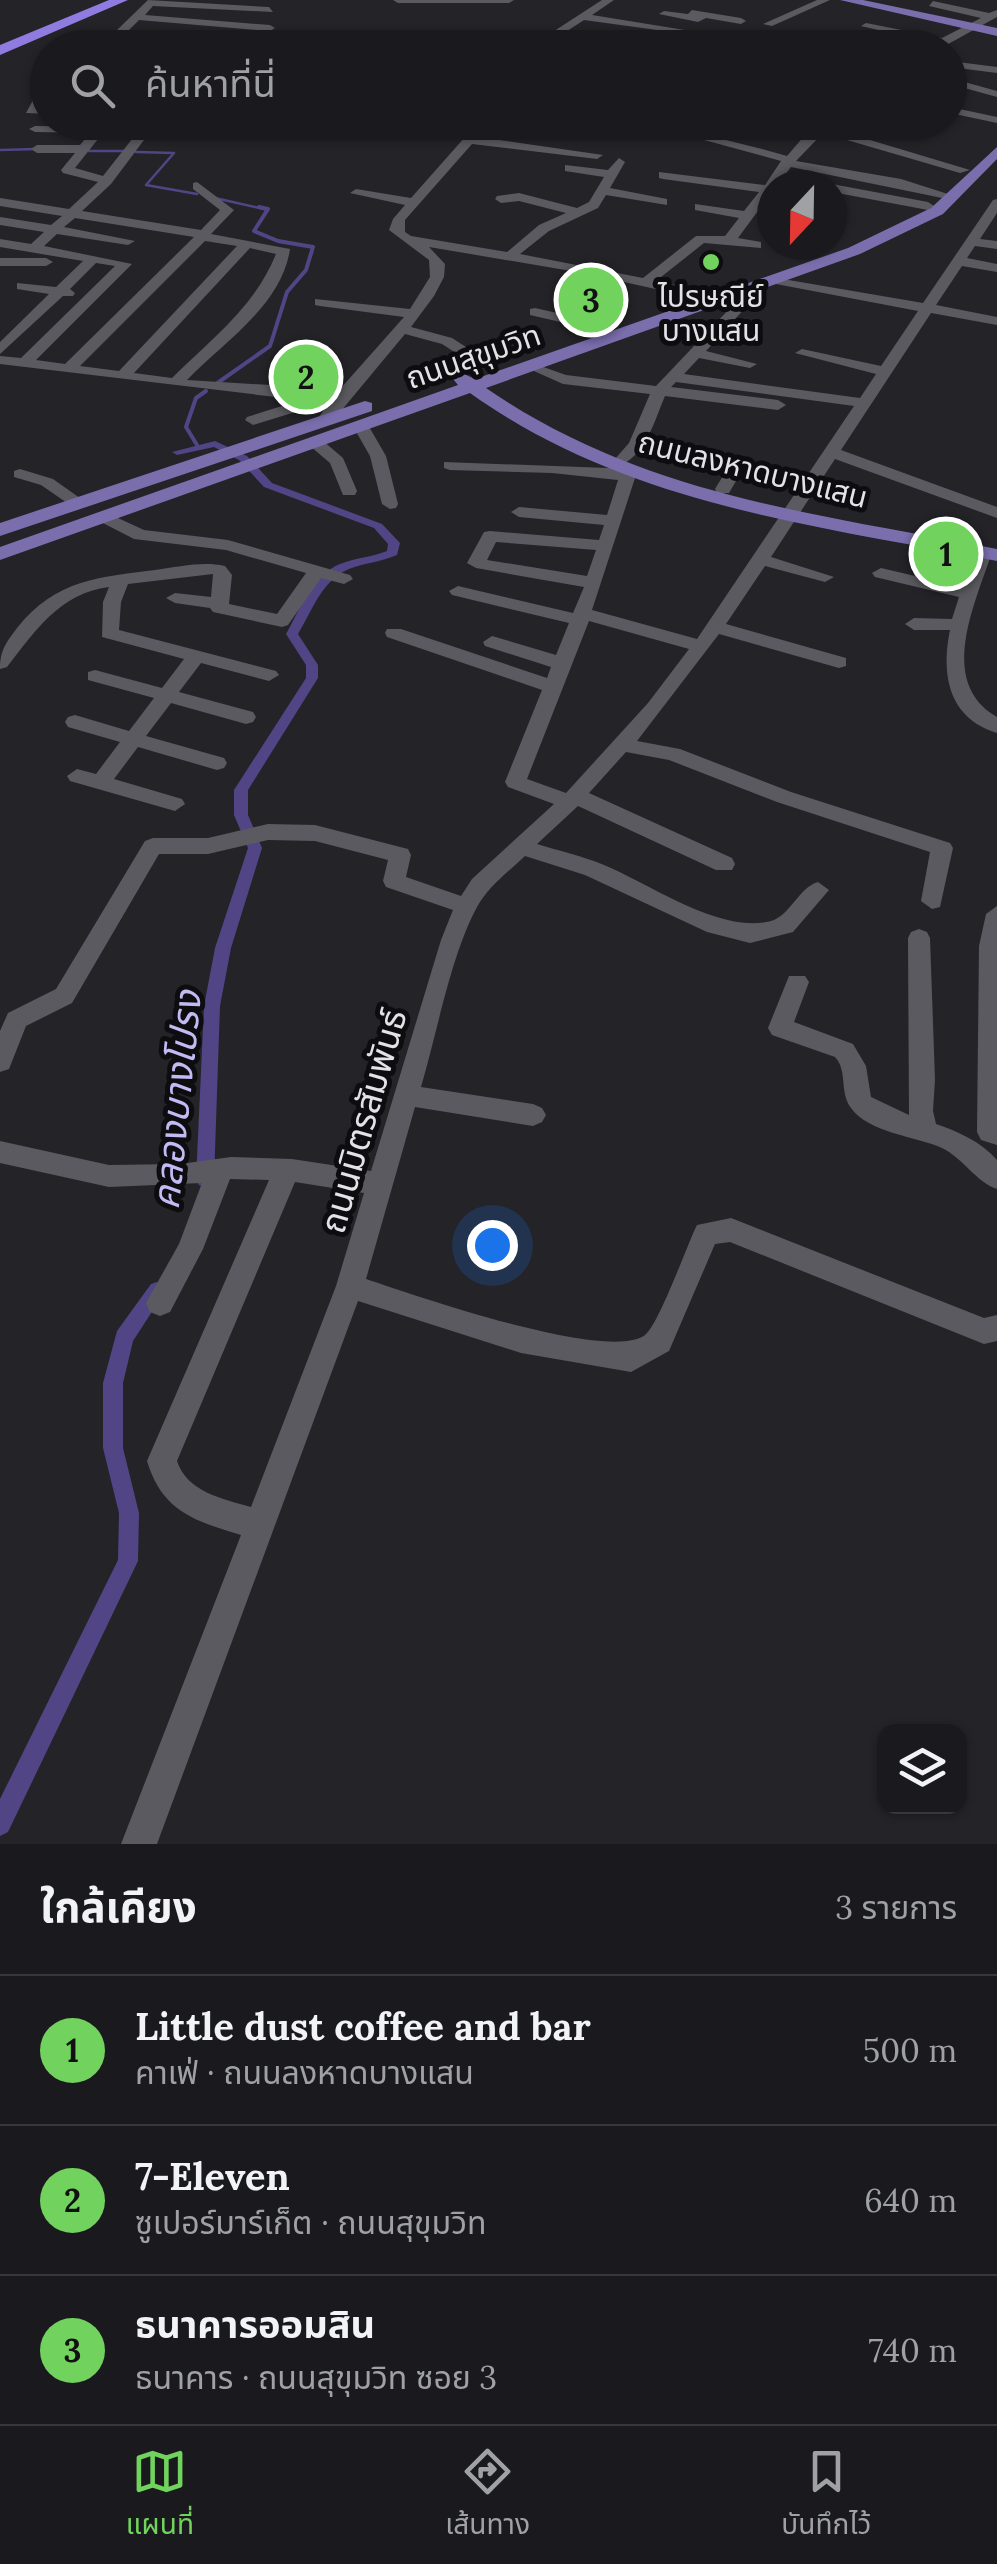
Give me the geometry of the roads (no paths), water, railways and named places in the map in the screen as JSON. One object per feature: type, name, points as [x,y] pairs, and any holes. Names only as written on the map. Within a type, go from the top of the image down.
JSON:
[{"type":"highway","points":[[38,30],[106,0]]},
{"type":"highway","points":[[44,30],[121,0]]},
{"type":"highway","points":[[0,47],[30,34]]},
{"type":"highway","points":[[0,47],[30,35]]},
{"type":"main road","points":[[846,0],[997,32]]},
{"type":"main road","name":"ถนนสุขุมวิท","points":[[0,554],[446,397],[476,376],[595,330],[843,247],[928,206],[997,137]]},
{"type":"main road","name":"ถนนสุขุมวิท","points":[[0,530],[252,444],[327,407],[526,369],[770,283],[922,221],[950,200],[997,150]]},
{"type":"main road","points":[[446,397],[480,396],[508,402],[512,385],[526,369]]},
{"type":"main road","name":"ถนนลงหาดบางแสน","points":[[476,376],[571,446],[626,469],[992,550]]},
{"type":"main road","name":"ถนนลงหาดบางแสน","points":[[626,469],[794,508]]},
{"type":"street","points":[[398,0],[509,0]]},
{"type":"street","points":[[768,24],[825,0]]},
{"type":"street","points":[[983,0],[997,3]]},
{"type":"street","points":[[673,1],[662,8],[741,21]]},
{"type":"street","points":[[683,1],[722,6]]},
{"type":"street","points":[[122,30],[152,2],[270,23],[287,30]]},
{"type":"street","points":[[563,30],[606,2],[621,7]]},
{"type":"street","points":[[933,4],[994,15]]},
{"type":"street","points":[[660,13],[698,19],[704,15]]},
{"type":"street","points":[[967,31],[994,15]]},
{"type":"street","points":[[582,17],[672,30]]},
{"type":"street","points":[[136,18],[270,23]]},
{"type":"street","points":[[267,30],[270,23]]},
{"type":"street","points":[[866,26],[881,30]]},
{"type":"street","points":[[967,67],[995,73]]},
{"type":"street","points":[[980,89],[995,73]]},
{"type":"street","points":[[967,86],[997,94]]},
{"type":"street","points":[[20,92],[30,92]]},
{"type":"street","points":[[967,105],[977,108],[974,114]]},
{"type":"street","points":[[967,113],[997,120]]},
{"type":"street","points":[[91,140],[67,172],[106,180]]},
{"type":"street","points":[[33,248],[106,180],[138,140]]},
{"type":"street","points":[[252,420],[327,407],[414,314],[440,269],[436,260],[396,230],[399,219],[469,140],[596,155]]},
{"type":"street","points":[[715,140],[788,161],[901,182],[942,194]]},
{"type":"street","points":[[781,170],[810,140]]},
{"type":"street","points":[[863,140],[964,170]]},
{"type":"street","points":[[37,150],[83,150]]},
{"type":"street","points":[[510,256],[544,228],[594,205],[616,168],[569,168]]},
{"type":"street","points":[[663,175],[716,185],[757,184]]},
{"type":"street","points":[[69,368],[228,210],[197,186]]},
{"type":"street","points":[[604,191],[663,202]]},
{"type":"street","points":[[847,191],[928,206]]},
{"type":"street","points":[[356,194],[412,202]]},
{"type":"street","points":[[501,199],[520,197],[580,213]]},
{"type":"street","points":[[0,202],[283,249],[268,291],[225,340],[200,356],[176,383]]},
{"type":"street","name":"ถนนมิตรสัมพันธ์","points":[[139,1844],[350,1286],[452,940],[466,906],[480,884],[624,745],[708,636],[997,203]]},
{"type":"street","points":[[729,240],[757,205]]},
{"type":"street","points":[[700,207],[749,216]]},
{"type":"street","points":[[0,221],[128,241]]},
{"type":"street","points":[[0,350],[59,291],[145,224]]},
{"type":"street","points":[[408,240],[510,256],[701,296]]},
{"type":"street","points":[[476,250],[489,240]]},
{"type":"street","points":[[646,282],[702,240],[756,245]]},
{"type":"street","points":[[972,242],[997,246]]},
{"type":"street","points":[[0,243],[125,265],[95,297],[0,374]]},
{"type":"street","points":[[124,376],[246,244]]},
{"type":"street","points":[[0,262],[97,258]]},
{"type":"street","points":[[959,261],[997,268]]},
{"type":"street","points":[[770,283],[847,307]]},
{"type":"street","points":[[770,283],[997,322]]},
{"type":"street","points":[[22,286],[95,297]]},
{"type":"street","points":[[724,864],[573,798],[514,782],[581,617],[626,469],[660,390],[740,306],[732,296]]},
{"type":"street","points":[[320,302],[414,314]]},
{"type":"street","points":[[535,312],[583,323],[595,330]]},
{"type":"street","points":[[401,329],[447,341],[476,376]]},
{"type":"street","points":[[802,352],[887,372]]},
{"type":"street","points":[[696,353],[750,364]]},
{"type":"street","points":[[13,361],[176,383],[274,383],[327,407]]},
{"type":"street","points":[[526,369],[552,377],[778,405]]},
{"type":"street","points":[[673,377],[866,403]]},
{"type":"street","points":[[362,428],[380,452],[383,487],[390,504]]},
{"type":"street","points":[[316,443],[337,461],[350,490]]},
{"type":"street","points":[[831,452],[997,513]]},
{"type":"street","points":[[450,466],[626,469]]},
{"type":"street","points":[[723,489],[735,469]]},
{"type":"street","points":[[20,474],[47,482],[79,503]]},
{"type":"street","points":[[963,498],[997,498]]},
{"type":"street","points":[[518,512],[612,521]]},
{"type":"street","points":[[0,663],[41,610],[88,584],[128,576],[219,570],[222,574],[218,603],[223,610],[282,621],[329,575],[228,545],[140,535],[105,518]]},
{"type":"street","points":[[594,582],[476,563],[490,536],[605,546]]},
{"type":"street","points":[[992,550],[973,587],[951,656],[958,690],[967,708],[997,726]]},
{"type":"street","points":[[760,559],[825,577]]},
{"type":"street","points":[[882,574],[973,587],[997,583]]},
{"type":"street","points":[[128,576],[124,600],[112,613],[109,634],[269,675]]},
{"type":"street","points":[[458,592],[838,662]]},
{"type":"street","points":[[175,598],[218,603]]},
{"type":"street","points":[[914,624],[947,623],[961,627]]},
{"type":"street","points":[[394,633],[554,687]]},
{"type":"street","points":[[492,642],[562,664]]},
{"type":"street","points":[[100,783],[196,656]]},
{"type":"street","points":[[95,676],[246,717]]},
{"type":"street","points":[[75,722],[217,763]]},
{"type":"street","points":[[624,745],[673,754],[784,797],[942,848],[932,901]]},
{"type":"street","points":[[77,776],[175,804]]},
{"type":"street","points":[[0,1062],[16,1020],[64,996],[148,850],[166,844],[208,846],[256,834],[323,834],[398,854],[402,860],[393,873],[394,881],[466,906]]},
{"type":"street","points":[[519,846],[593,869],[715,926],[750,934],[785,926],[818,890]]},
{"type":"street","points":[[997,914],[990,946],[990,1132],[997,1134]]},
{"type":"street","points":[[918,938],[924,1080],[920,1111],[925,1130]]},
{"type":"street","points":[[797,982],[780,1028],[845,1051],[854,1064],[854,1090],[862,1104],[968,1147],[997,1178]]},
{"type":"street","points":[[407,1095],[533,1115]]},
{"type":"street","points":[[0,1152],[110,1176],[287,1170],[380,1184]]},
{"type":"street","points":[[160,1302],[190,1250],[217,1170]]},
{"type":"street","points":[[259,1525],[178,1494],[164,1479],[162,1462],[287,1170]]},
{"type":"street","points":[[350,1286],[521,1340],[630,1358],[659,1342],[706,1233],[731,1230],[984,1331],[997,1328]]},
{"type":"waterway","points":[[0,150],[37,149]]},
{"type":"waterway","points":[[89,151],[123,151]]},
{"type":"waterway","points":[[136,152],[174,153],[146,185],[197,194]]},
{"type":"waterway","points":[[215,198],[267,210]]},
{"type":"waterway","points":[[259,207],[267,210]]},
{"type":"waterway","points":[[216,384],[270,346],[287,292],[306,270],[313,247],[278,241],[254,231],[267,210]]},
{"type":"waterway","points":[[197,445],[186,427],[196,398],[206,391]]},
{"type":"waterway","name":"คลองบางโปรง","points":[[177,452],[215,444],[243,458],[268,485],[378,526],[394,543],[393,553],[345,566],[331,574],[312,598],[292,634],[312,665],[312,678],[241,790],[241,815],[255,848],[223,948],[212,1006],[205,1180]]},
{"type":"waterway","name":"คลองบางโปรง","points":[[0,1824],[128,1561],[129,1513],[113,1448],[113,1383],[124,1337],[157,1290]]},
{"type":"place","name":"ไปรษณีย์ บางแสน","points":[[711,262]]},
{"type":"place","name":"ธนาคารออมสิน","points":[[591,300]]},
{"type":"place","name":"7-Eleven","points":[[306,377]]},
{"type":"place","name":"Little dust coffee and bar","points":[[946,554]]}]
